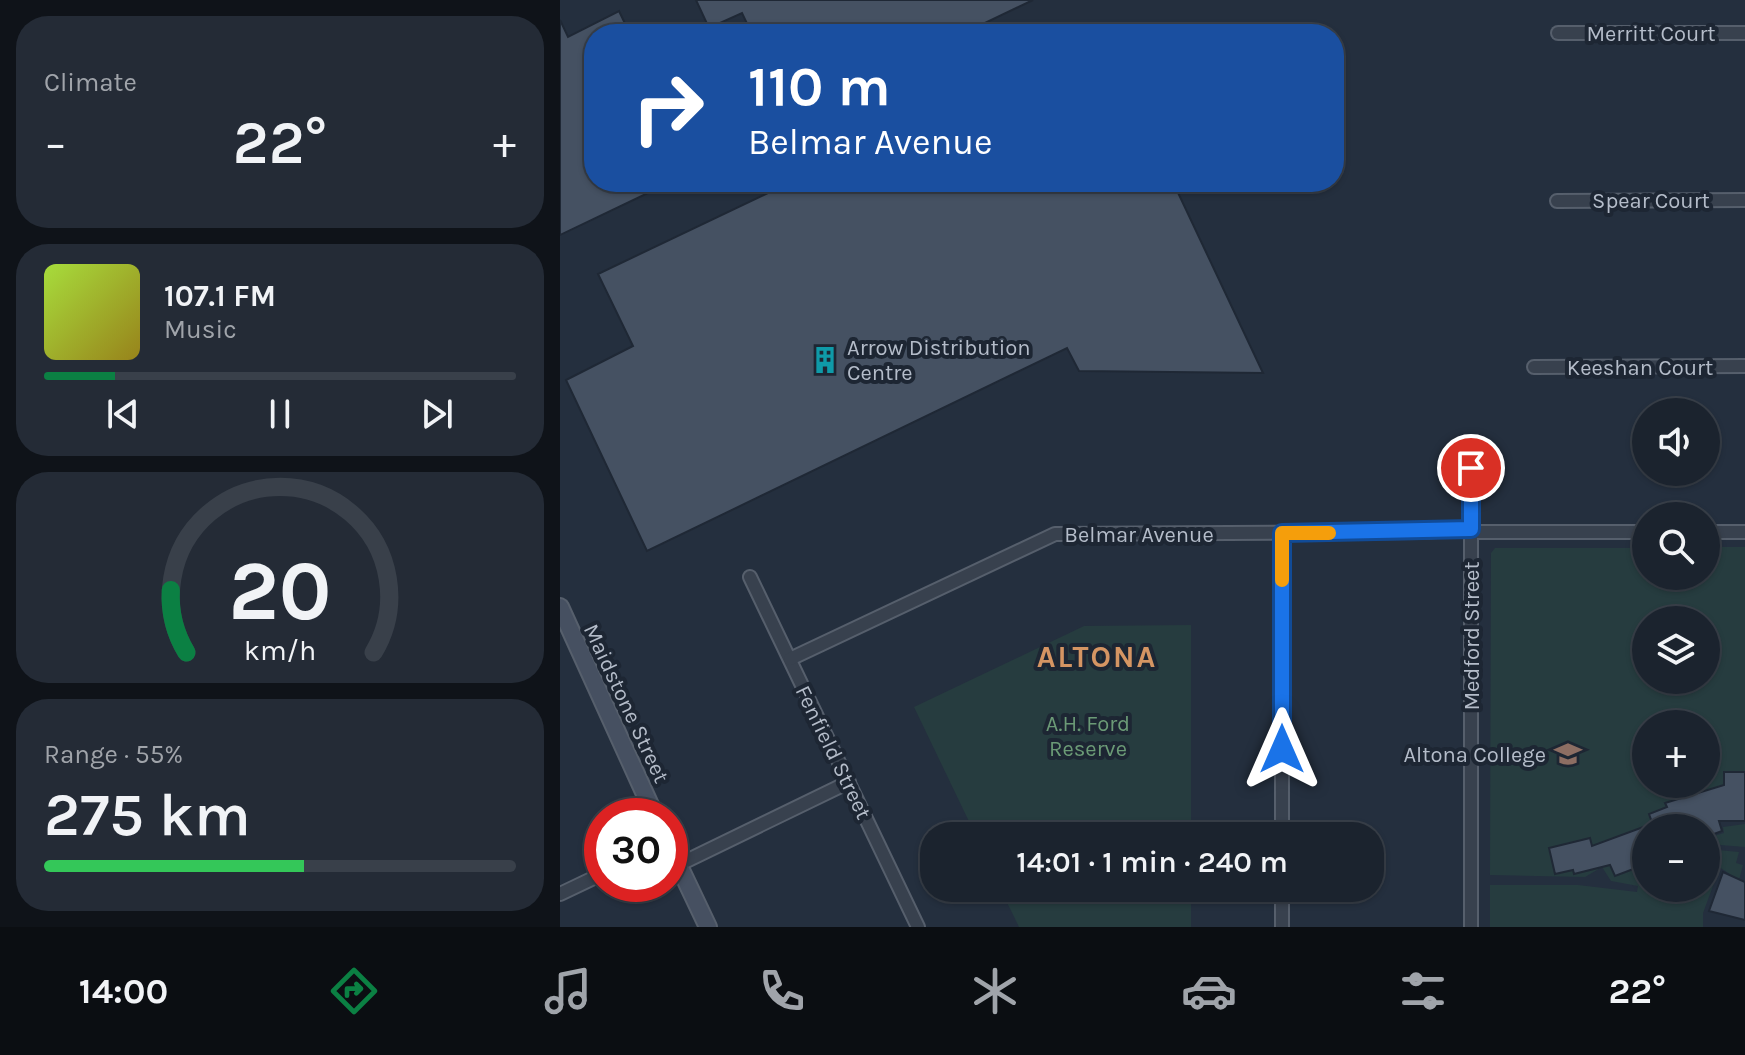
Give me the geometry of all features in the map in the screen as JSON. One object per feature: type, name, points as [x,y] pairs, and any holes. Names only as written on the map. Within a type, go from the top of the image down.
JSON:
[{"type":"main road","name":"Maidstone Street","points":[[560,607],[647,798]]},
{"type":"main road","points":[[688,886],[708,927]]},
{"type":"street","name":"Merritt Court","points":[[1558,33],[1745,33]]},
{"type":"street","name":"Spear Court","points":[[1557,201],[1745,200]]},
{"type":"street","name":"Keeshan Court","points":[[1534,367],[1745,366]]},
{"type":"street","name":"Medford Street","points":[[1471,442],[1471,927]]},
{"type":"street","name":"Belmar Avenue","points":[[790,659],[1055,534],[1632,532]]},
{"type":"street","points":[[1720,532],[1745,532]]},
{"type":"street","points":[[1282,533],[1282,822]]},
{"type":"street","name":"Fenfield Street","points":[[750,577],[918,927]]},
{"type":"street","points":[[688,860],[849,782]]},
{"type":"street","points":[[560,894],[584,883]]},
{"type":"street","points":[[1282,902],[1282,927]]},
{"type":"green space","name":"Altona College","points":[[1720,547],[1745,547],[1745,772],[1724,772],[1724,785],[1720,786],[1720,710],[1632,710],[1632,798],[1679,798],[1665,802],[1667,807],[1649,814],[1632,814],[1632,831],[1606,841],[1615,876],[1632,870],[1632,885],[1611,881],[1602,867],[1585,877],[1490,875],[1491,553],[1495,548],[1632,548],[1632,590],[1720,590]]},
{"type":"green space","name":"A.H. Ford Reserve","points":[[1191,625],[1191,822],[969,822],[914,707],[1084,626]]},
{"type":"green space","points":[[1745,824],[1745,847],[1720,845],[1723,827]]},
{"type":"green space","points":[[1720,850],[1739,852],[1736,863],[1743,865],[1739,880],[1720,868]]},
{"type":"green space","name":"Altona College","points":[[1490,885],[1578,885],[1632,891],[1632,902],[1707,902],[1703,927],[1490,927]]},
{"type":"green space","points":[[1007,902],[1191,902],[1191,927],[1019,927]]},
{"type":"building","points":[[696,0],[1033,0],[983,24],[747,24],[742,13],[718,24],[707,24]]},
{"type":"building","points":[[619,11],[625,24],[594,24]]},
{"type":"building","points":[[560,20],[568,37],[584,29],[584,192],[650,192],[560,235]]},
{"type":"building","name":"Arrow Distribution Centre","points":[[770,192],[1178,192],[1263,373],[1079,371],[1067,348],[647,551],[566,380],[633,346],[598,274]]},
{"type":"building","points":[[1724,772],[1745,772],[1745,821],[1720,821],[1720,814],[1649,814],[1667,807],[1665,803],[1681,798],[1720,798],[1720,786],[1724,785]]},
{"type":"building","points":[[1632,831],[1632,870],[1615,876],[1610,865],[1574,874],[1573,870],[1555,874],[1549,848],[1590,838],[1592,846]]},
{"type":"building","points":[[1723,872],[1745,882],[1745,920],[1709,911],[1712,902],[1720,902]]},
{"type":"slow traffic","points":[[1282,580],[1282,533],[1329,533]]},
{"type":"place","name":"Arrow Distribution Centre","points":[[825,360]]},
{"type":"place","name":"Altona College","points":[[1568,754]]},
{"type":"district","name":"ALTONA","points":[[1097,657]]},
{"type":"route","points":[[1282,749],[1282,533],[1471,529],[1471,468]]}]
